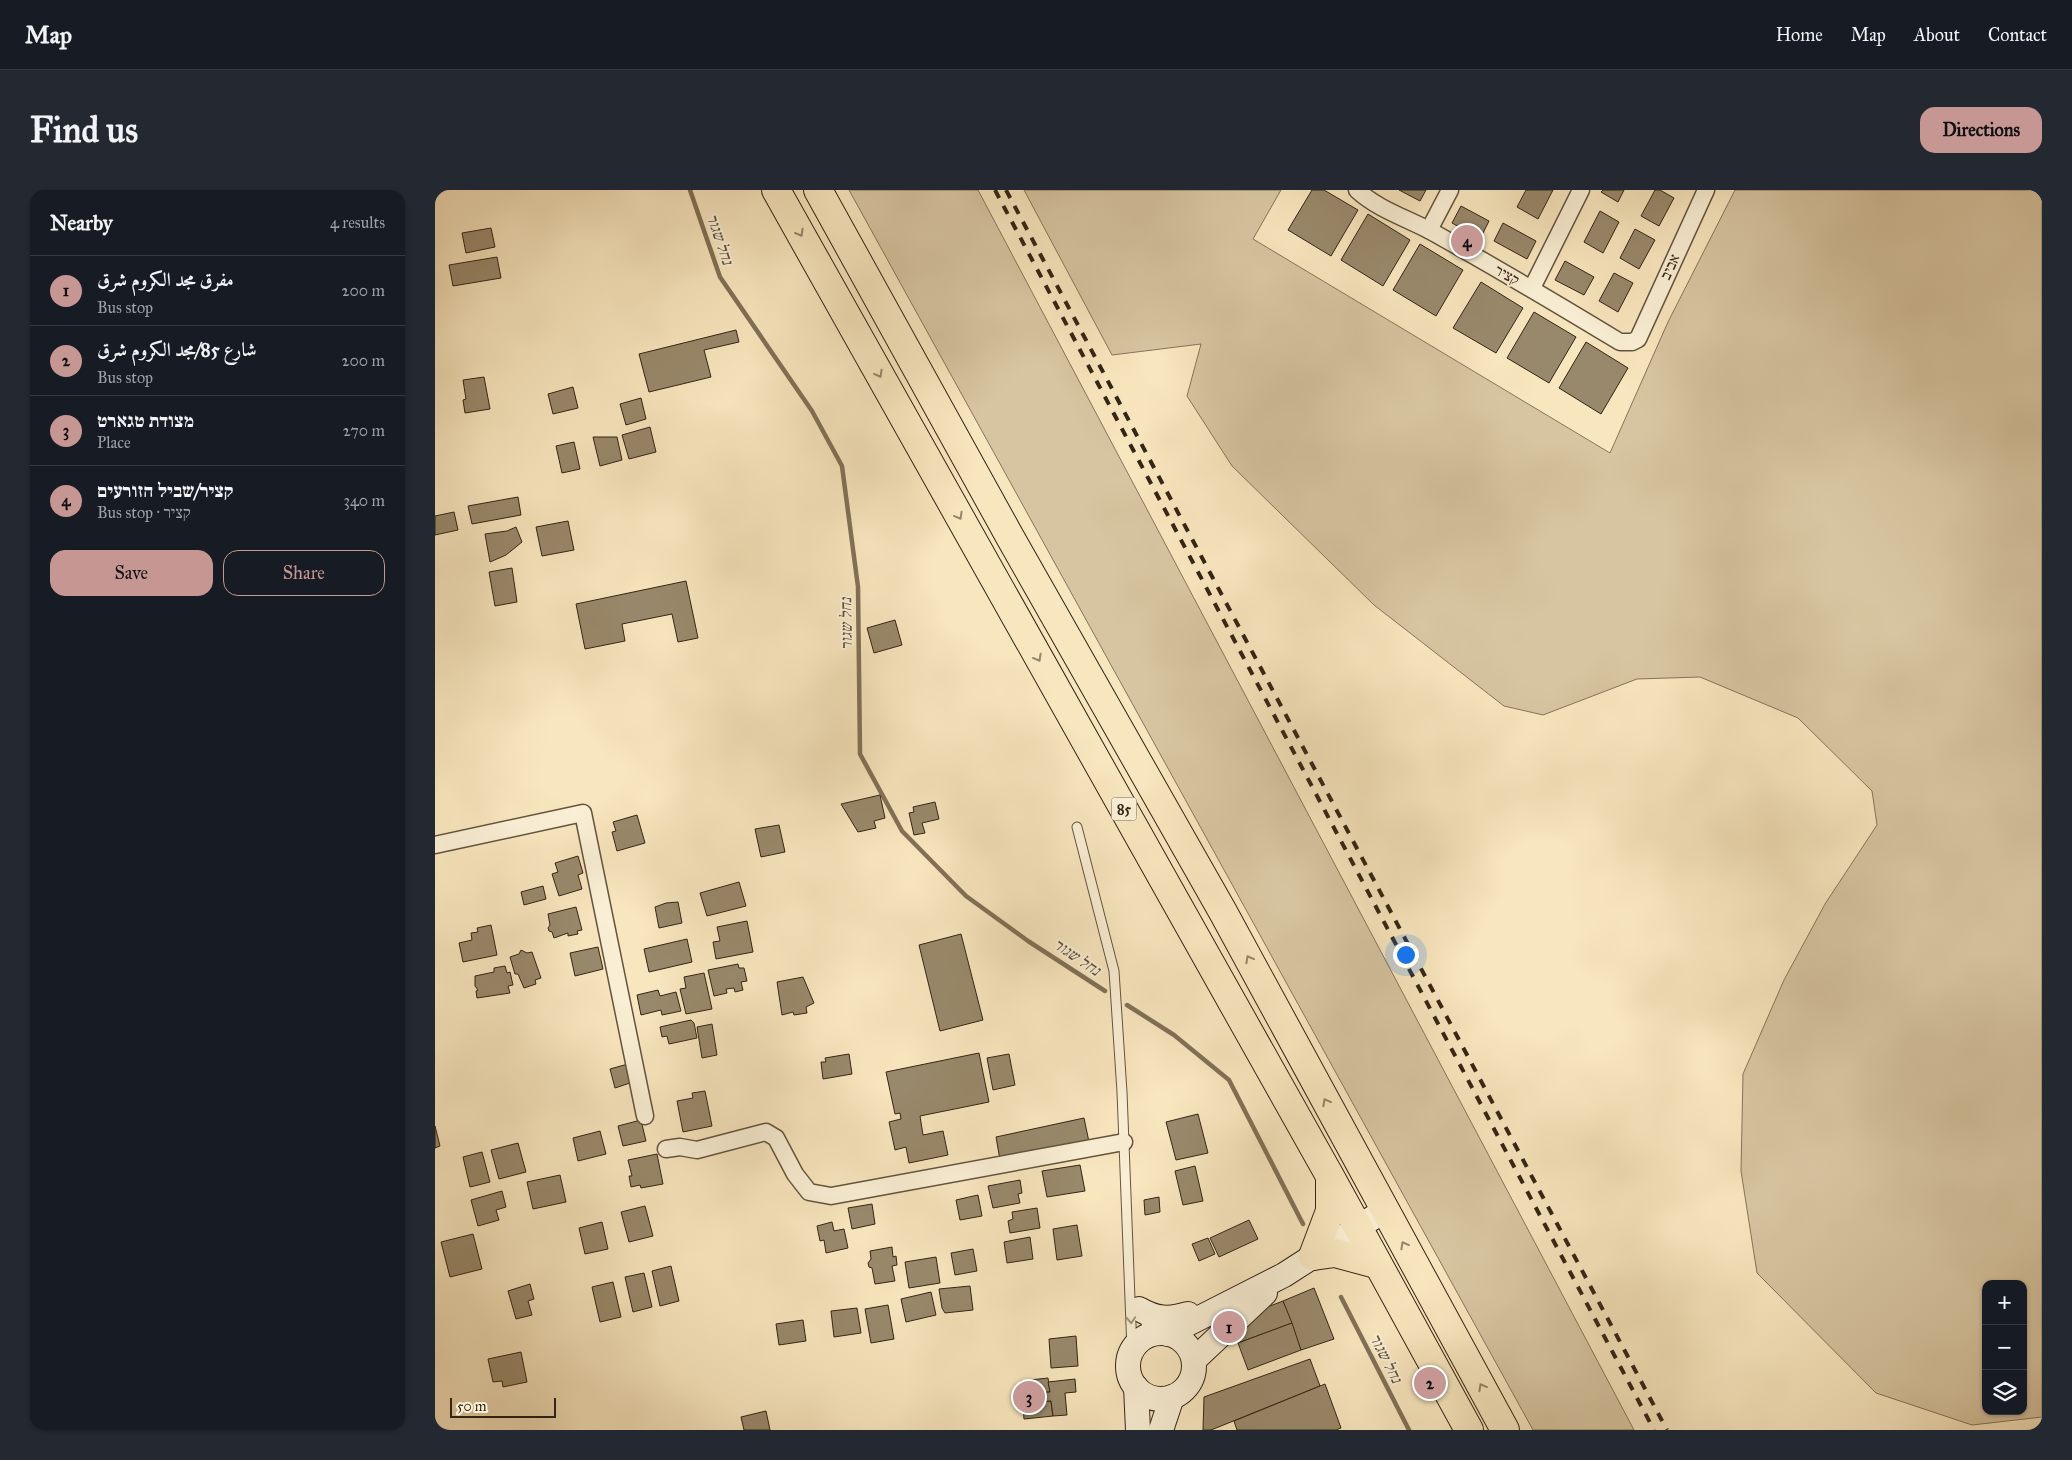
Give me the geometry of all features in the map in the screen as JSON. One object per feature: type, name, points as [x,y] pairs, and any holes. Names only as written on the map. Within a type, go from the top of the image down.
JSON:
[{"type":"highway","name":"85","points":[[776,190],[1331,1178],[1376,1264],[1469,1430]]},
{"type":"highway","name":"85","points":[[818,190],[1015,545],[1223,912],[1505,1430]]},
{"type":"highway","points":[[1331,1178],[1329,1211],[1313,1256],[1335,1253],[1376,1264]]},
{"type":"street","name":"קציר","points":[[1357,190],[1378,206],[1429,230],[1532,288],[1620,342],[1632,342]]},
{"type":"street","points":[[1429,230],[1450,190]]},
{"type":"street","points":[[1532,288],[1581,190]]},
{"type":"street","name":"אביב","points":[[1632,342],[1638,339],[1707,190]]},
{"type":"street","points":[[435,845],[583,813],[645,1116]]},
{"type":"street","points":[[666,1149],[680,1147],[697,1150],[766,1132],[776,1138],[795,1174],[809,1192],[831,1196],[1124,1142]]},
{"type":"street","points":[[1160,1334],[1183,1341],[1190,1349],[1194,1360],[1194,1371],[1191,1381],[1184,1390],[1173,1397],[1154,1399],[1135,1387],[1130,1378],[1128,1367],[1132,1351],[1142,1339],[1160,1334],[1235,1300],[1284,1275],[1385,1210]]},
{"type":"street","points":[[1194,1360],[1284,1275]]},
{"type":"street","points":[[1134,1299],[1152,1316],[1173,1319],[1235,1300]]},
{"type":"street","points":[[1135,1387],[1138,1430]]},
{"type":"street","points":[[1161,1430],[1173,1397]]},
{"type":"lane","points":[[1077,827],[1114,972],[1134,1299],[1132,1351]]},
{"type":"lane","points":[[1134,1299],[1160,1334]]},
{"type":"shaded area","points":[[849,190],[978,190],[1634,1430],[1533,1430]]},
{"type":"shaded area","points":[[1024,190],[1281,190],[1253,239],[1610,453],[1668,322],[1735,190],[2042,190],[2042,1417],[1972,1425],[1876,1393],[1757,1273],[1741,1171],[1743,1074],[1784,980],[1825,904],[1877,825],[1872,791],[1798,718],[1700,677],[1637,679],[1543,715],[1504,706],[1374,605],[1232,466],[1187,396],[1201,344],[1112,355]]},
{"type":"building","points":[[1312,190],[1324,190],[1358,210],[1331,256],[1288,230]]},
{"type":"building","points":[[1399,190],[1426,190],[1420,201]]},
{"type":"building","points":[[1526,190],[1553,190],[1538,219],[1517,207]]},
{"type":"building","points":[[1603,190],[1624,190],[1618,202],[1601,192]]},
{"type":"building","points":[[1655,190],[1660,190],[1674,198],[1659,226],[1641,216]]},
{"type":"building","points":[[1461,206],[1489,221],[1480,239],[1452,223]]},
{"type":"building","points":[[1600,211],[1619,222],[1603,253],[1584,242]]},
{"type":"building","points":[[1368,214],[1410,240],[1383,286],[1341,260]]},
{"type":"building","points":[[1503,223],[1536,241],[1527,259],[1494,241]]},
{"type":"building","points":[[491,228],[495,247],[466,253],[462,233]]},
{"type":"building","points":[[1635,229],[1655,240],[1639,269],[1620,258]]},
{"type":"building","points":[[1420,244],[1463,270],[1436,316],[1393,290]]},
{"type":"building","points":[[497,257],[501,278],[453,286],[449,265]]},
{"type":"building","points":[[1565,261],[1594,277],[1584,295],[1555,280]]},
{"type":"building","points":[[1614,273],[1633,283],[1618,312],[1599,301]]},
{"type":"building","points":[[1481,282],[1523,308],[1496,353],[1453,328]]},
{"type":"building","points":[[1534,312],[1576,337],[1549,383],[1507,358]]},
{"type":"building","points":[[736,330],[739,342],[704,350],[711,377],[649,392],[639,354]]},
{"type":"building","points":[[1586,342],[1628,368],[1601,414],[1559,388]]},
{"type":"building","points":[[484,377],[490,409],[465,413],[463,400],[466,399],[463,380]]},
{"type":"building","points":[[573,387],[578,408],[553,414],[548,394]]},
{"type":"building","points":[[641,398],[646,419],[626,425],[620,404]]},
{"type":"building","points":[[650,427],[656,452],[629,459],[622,435]]},
{"type":"building","points":[[593,437],[617,437],[622,460],[600,466]]},
{"type":"building","points":[[574,442],[580,469],[562,473],[556,446]]},
{"type":"building","points":[[518,497],[521,515],[472,524],[468,506]]},
{"type":"building","points":[[454,512],[458,530],[435,535],[435,516]]},
{"type":"building","points":[[568,521],[574,550],[542,556],[536,527]]},
{"type":"building","points":[[516,527],[522,542],[506,555],[490,562],[485,534],[507,531]]},
{"type":"building","points":[[512,568],[517,602],[495,606],[489,572]]},
{"type":"building","points":[[686,581],[698,638],[678,642],[672,614],[622,624],[625,641],[585,649],[576,604]]},
{"type":"building","points":[[895,620],[902,645],[874,653],[867,628]]},
{"type":"building","points":[[880,795],[885,818],[874,821],[876,828],[858,832],[841,804]]},
{"type":"building","points":[[935,802],[939,819],[922,823],[925,833],[914,835],[909,813],[914,812],[913,807]]},
{"type":"building","points":[[637,815],[645,843],[617,851],[612,832],[616,831],[613,822]]},
{"type":"building","points":[[779,825],[785,852],[761,857],[755,829]]},
{"type":"building","points":[[578,856],[583,873],[578,875],[582,889],[559,896],[552,874],[558,872],[555,863]]},
{"type":"building","points":[[739,882],[746,906],[707,916],[700,893]]},
{"type":"building","points":[[543,886],[546,899],[524,905],[521,892]]},
{"type":"building","points":[[678,902],[682,923],[659,928],[655,907],[666,903]]},
{"type":"building","points":[[576,907],[582,930],[577,931],[578,934],[568,936],[568,933],[554,938],[548,928],[550,925],[548,914]]},
{"type":"building","points":[[747,921],[753,952],[716,959],[713,942],[720,941],[717,927]]},
{"type":"building","points":[[491,925],[497,955],[463,962],[459,943],[472,940],[471,933],[478,932],[477,928]]},
{"type":"building","points":[[961,934],[983,1020],[940,1031],[919,945]]},
{"type":"building","points":[[687,939],[692,962],[649,972],[644,949]]},
{"type":"building","points":[[598,947],[603,969],[575,976],[570,953]]},
{"type":"building","points":[[521,950],[527,953],[532,952],[541,978],[535,980],[536,984],[524,988],[518,974],[515,974],[510,957],[519,954]]},
{"type":"building","points":[[738,964],[739,968],[744,968],[747,981],[741,982],[743,990],[735,992],[734,988],[726,989],[727,993],[714,996],[708,970]]},
{"type":"building","points":[[505,966],[507,973],[510,972],[513,985],[508,986],[510,993],[477,998],[476,991],[478,990],[475,986],[475,976],[494,972],[494,968]]},
{"type":"building","points":[[704,973],[712,1009],[686,1014],[680,989],[686,988],[684,977]]},
{"type":"building","points":[[803,977],[814,1003],[806,1007],[807,1013],[794,1015],[793,1012],[782,1015],[777,982]]},
{"type":"building","points":[[658,990],[660,996],[676,992],[681,1011],[662,1015],[661,1010],[641,1015],[637,995]]},
{"type":"building","points":[[691,1020],[694,1023],[697,1038],[669,1044],[667,1036],[662,1037],[660,1027]]},
{"type":"building","points":[[712,1024],[717,1055],[702,1058],[697,1027]]},
{"type":"building","points":[[979,1053],[989,1102],[920,1116],[923,1135],[943,1131],[948,1155],[909,1163],[906,1147],[895,1150],[889,1122],[901,1119],[900,1113],[895,1114],[886,1072]]},
{"type":"building","points":[[849,1054],[852,1074],[823,1079],[821,1062],[826,1062],[825,1058]]},
{"type":"building","points":[[1009,1054],[1015,1085],[993,1090],[987,1058]]},
{"type":"building","points":[[628,1064],[633,1082],[615,1088],[610,1069]]},
{"type":"building","points":[[705,1091],[712,1126],[683,1132],[677,1101],[693,1098],[692,1093]]},
{"type":"building","points":[[1198,1114],[1208,1153],[1176,1160],[1166,1122]]},
{"type":"building","points":[[1084,1118],[1089,1142],[1000,1160],[996,1137]]},
{"type":"building","points":[[641,1120],[646,1141],[623,1146],[618,1126]]},
{"type":"building","points":[[435,1126],[440,1146],[435,1148]]},
{"type":"building","points":[[600,1131],[606,1154],[578,1161],[573,1138]]},
{"type":"building","points":[[518,1143],[526,1172],[499,1179],[491,1150]]},
{"type":"building","points":[[482,1152],[490,1182],[470,1187],[463,1157]]},
{"type":"building","points":[[657,1154],[663,1184],[641,1188],[640,1185],[631,1187],[629,1176],[632,1176],[628,1160]]},
{"type":"building","points":[[1080,1165],[1085,1191],[1047,1197],[1042,1171]]},
{"type":"building","points":[[1195,1166],[1203,1201],[1183,1205],[1175,1171]]},
{"type":"building","points":[[560,1175],[566,1202],[533,1209],[527,1182]]},
{"type":"building","points":[[1020,1180],[1022,1193],[1018,1194],[1020,1203],[993,1208],[988,1186]]},
{"type":"building","points":[[502,1191],[506,1207],[496,1210],[499,1220],[478,1226],[471,1200]]},
{"type":"building","points":[[978,1195],[982,1216],[960,1220],[956,1200]]},
{"type":"building","points":[[1159,1197],[1160,1212],[1145,1215],[1144,1200]]},
{"type":"building","points":[[872,1204],[875,1224],[852,1229],[848,1208]]},
{"type":"building","points":[[645,1206],[653,1236],[629,1242],[621,1212]]},
{"type":"building","points":[[1037,1208],[1040,1228],[1010,1233],[1008,1221],[1013,1219],[1012,1212]]},
{"type":"building","points":[[1249,1220],[1258,1239],[1219,1257],[1210,1238]]},
{"type":"building","points":[[602,1222],[608,1249],[585,1254],[579,1228]]},
{"type":"building","points":[[832,1222],[834,1231],[844,1229],[848,1248],[826,1253],[824,1240],[820,1241],[817,1226]]},
{"type":"building","points":[[1077,1225],[1082,1256],[1057,1260],[1053,1229]]},
{"type":"building","points":[[473,1234],[482,1269],[450,1277],[441,1242]]},
{"type":"building","points":[[1030,1237],[1033,1259],[1007,1263],[1004,1242]]},
{"type":"building","points":[[1208,1238],[1215,1254],[1199,1261],[1192,1244]]},
{"type":"building","points":[[892,1247],[893,1257],[896,1256],[897,1265],[892,1266],[895,1281],[875,1284],[872,1268],[869,1267],[868,1263],[871,1259],[870,1251]]},
{"type":"building","points":[[973,1249],[977,1271],[955,1275],[951,1253]]},
{"type":"building","points":[[936,1257],[940,1283],[909,1288],[905,1262]]},
{"type":"building","points":[[671,1266],[679,1301],[660,1306],[652,1271]]},
{"type":"building","points":[[644,1273],[652,1307],[633,1312],[625,1277]]},
{"type":"building","points":[[613,1282],[621,1317],[600,1322],[592,1287]]},
{"type":"building","points":[[530,1284],[534,1299],[528,1301],[532,1315],[516,1319],[508,1291]]},
{"type":"building","points":[[970,1286],[973,1310],[945,1313],[942,1308],[939,1289]]},
{"type":"building","points":[[1314,1288],[1334,1339],[1301,1350],[1283,1301]]},
{"type":"building","points":[[931,1292],[936,1315],[906,1322],[901,1299]]},
{"type":"building","points":[[1283,1301],[1292,1323],[1238,1343],[1234,1330],[1257,1311]]},
{"type":"building","points":[[888,1305],[894,1339],[871,1343],[865,1309]]},
{"type":"building","points":[[857,1308],[861,1333],[834,1337],[831,1311]]},
{"type":"building","points":[[803,1320],[806,1341],[779,1345],[776,1324]]},
{"type":"building","points":[[1292,1323],[1301,1350],[1248,1370],[1238,1343]]},
{"type":"building","points":[[1076,1336],[1078,1366],[1051,1368],[1049,1339]]},
{"type":"building","points":[[521,1352],[527,1382],[503,1387],[502,1381],[493,1382],[488,1359]]},
{"type":"building","points":[[1310,1359],[1320,1386],[1211,1430],[1203,1430],[1204,1397]]},
{"type":"building","points":[[1048,1378],[1050,1392],[1035,1393],[1036,1402],[1051,1401],[1053,1416],[1024,1419],[1021,1381]]},
{"type":"building","points":[[1075,1379],[1076,1392],[1065,1393],[1067,1415],[1053,1416],[1051,1401],[1036,1402],[1035,1393],[1050,1392],[1048,1382]]},
{"type":"building","points":[[1325,1384],[1341,1428],[1336,1430],[1237,1430],[1234,1421]]},
{"type":"building","points":[[766,1411],[770,1430],[744,1430],[741,1417]]},
{"type":"waterway","name":"נחל שגור","points":[[690,190],[720,277],[812,411],[842,466],[858,587],[860,754],[902,831],[966,896],[1028,941],[1105,991]]},
{"type":"waterway","name":"נחל שגור","points":[[1127,1005],[1174,1035],[1229,1080],[1303,1224]]},
{"type":"waterway","name":"נחל שגור","points":[[1341,1297],[1409,1430]]},
{"type":"railway","points":[[995,190],[1654,1430]]},
{"type":"railway","points":[[1006,190],[1667,1430]]},
{"type":"place","name":"קציר/שביל הזורעים","points":[[1467,241]]},
{"type":"place","name":"مفرق مجد الكروم شرق","points":[[1229,1327]]},
{"type":"place","name":"شارع 85/مجد الكروم شرق","points":[[1430,1383]]},
{"type":"place","name":"מצודת טגארט","points":[[1029,1397]]}]
